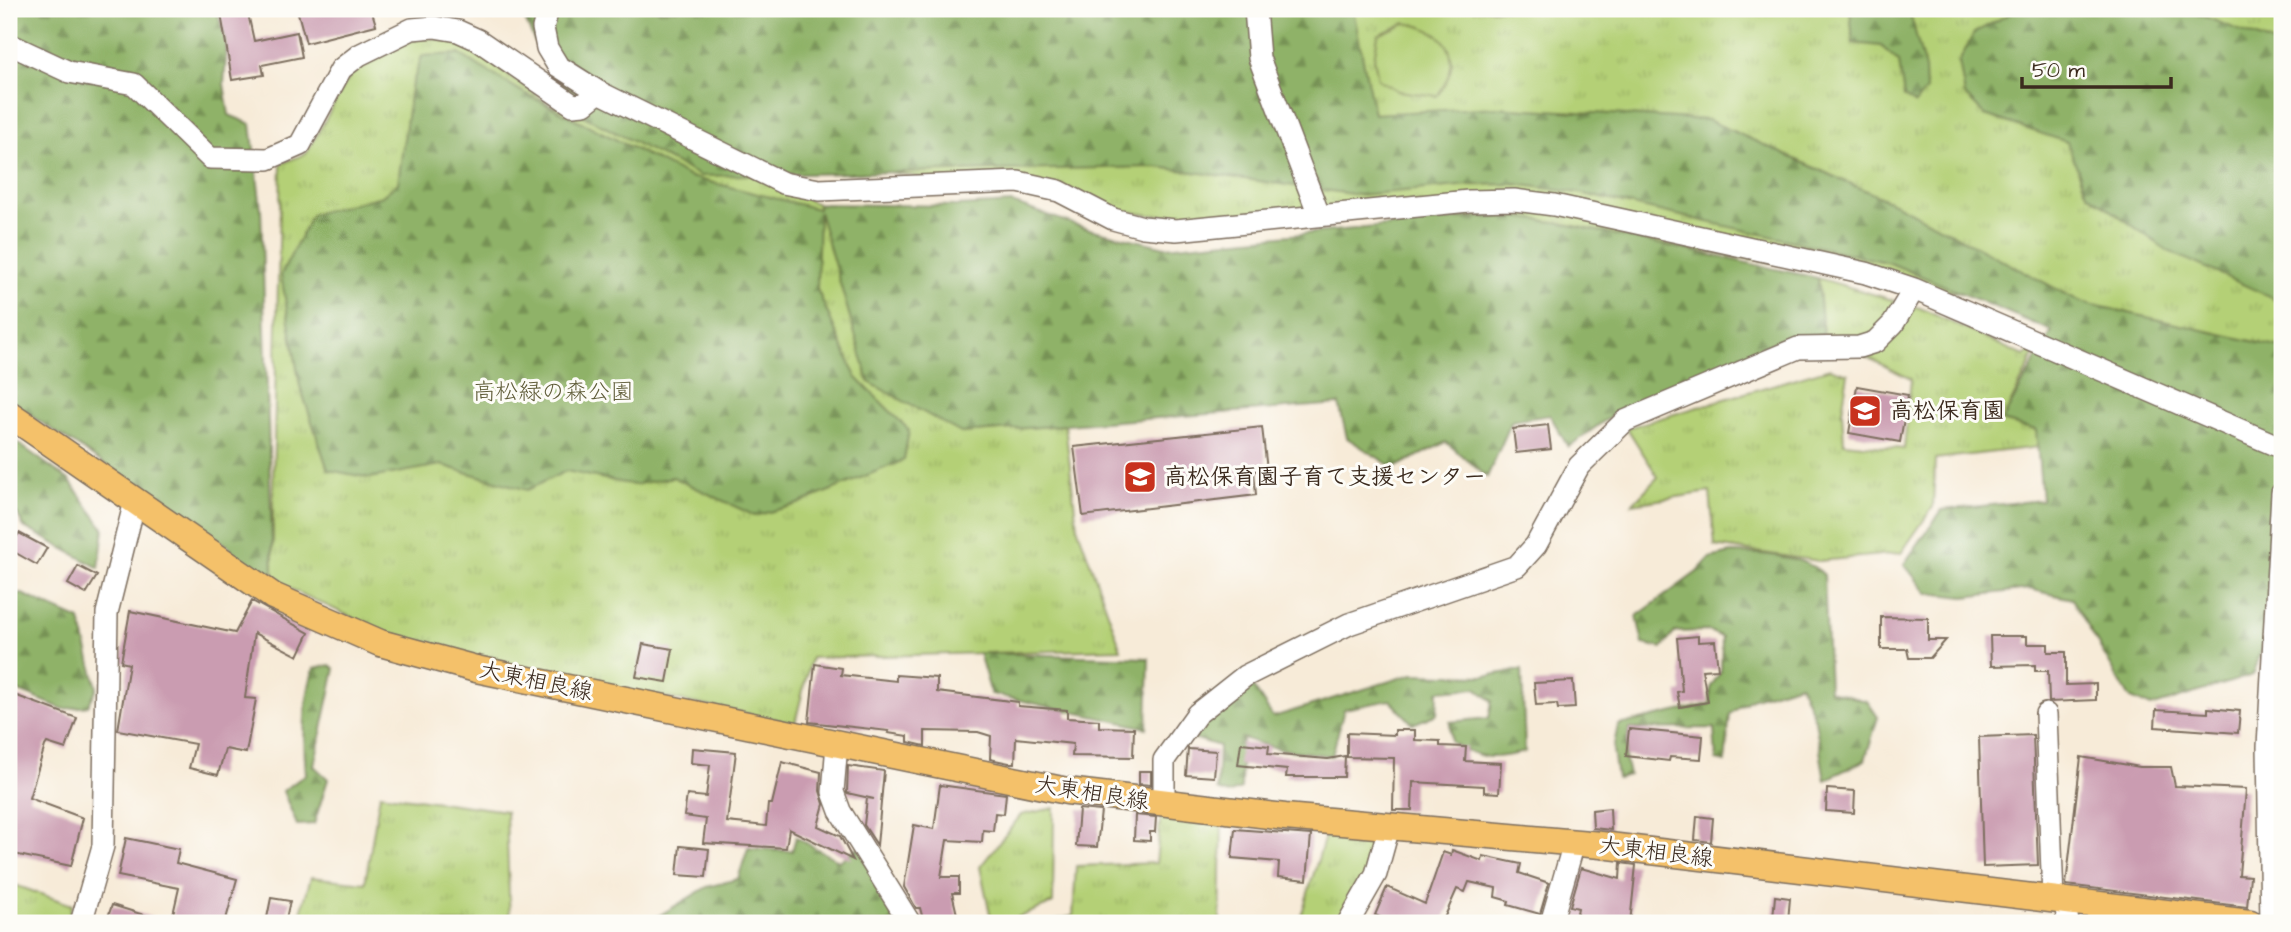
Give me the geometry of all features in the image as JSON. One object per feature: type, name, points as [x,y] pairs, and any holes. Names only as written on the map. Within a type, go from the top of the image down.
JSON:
[{"type":"main road","name":"大東相良線","points":[[9,414],[273,597],[380,643],[476,669],[1067,791],[1164,804],[1574,843],[2062,908],[2250,923]]},
{"type":"street","points":[[548,9],[544,28],[547,48],[558,66],[599,92],[783,183],[819,190],[1018,182],[1059,191],[1087,209],[1113,219],[1175,230],[1469,201],[1514,200],[1554,205],[1823,262],[1914,289],[2282,448]]},
{"type":"street","points":[[1255,9],[1259,58],[1319,215]]},
{"type":"street","points":[[9,44],[69,72],[134,84],[210,158],[268,159],[300,145],[341,69],[359,55],[412,29],[434,27],[458,31],[478,40],[573,105],[584,104],[599,92]]},
{"type":"street","points":[[1164,804],[1164,760],[1197,714],[1245,676],[1349,624],[1517,566],[1536,545],[1579,466],[1625,421],[1798,348],[1859,347],[1875,342],[1894,324],[1914,289]]},
{"type":"street","points":[[2271,923],[2276,791],[2268,747],[2282,493]]},
{"type":"street","points":[[81,923],[103,846],[107,613],[135,501]]},
{"type":"street","points":[[2046,714],[2062,908]]},
{"type":"street","points":[[837,744],[834,792],[840,811],[910,923]]},
{"type":"street","points":[[1348,923],[1376,874],[1389,827]]},
{"type":"street","points":[[1551,923],[1574,843]]},
{"type":"green space","points":[[9,9],[236,9],[218,15],[227,44],[224,84],[229,115],[251,124],[261,209],[273,572],[266,580],[234,564],[231,548],[9,401]]},
{"type":"green space","points":[[520,9],[1353,9],[1374,114],[1496,107],[1708,120],[1898,205],[2081,302],[2282,348],[2282,593],[2253,675],[2151,707],[2129,697],[2072,599],[2029,589],[1965,597],[1927,593],[1904,564],[1942,510],[2042,500],[2036,430],[2002,421],[2052,331],[1890,263],[1579,193],[1516,184],[1471,185],[1359,195],[1157,167],[700,176],[564,106]]},
{"type":"green space","points":[[836,9],[2282,9],[2282,351],[2252,341],[1495,217],[1150,215],[871,169]]},
{"type":"green space","points":[[1850,9],[1909,9],[1925,69],[1926,90],[1915,104],[1904,97],[1899,62],[1881,46],[1853,43]]},
{"type":"green space","points":[[2018,9],[2185,9],[2282,47],[2282,160],[2273,169],[2282,191],[2282,302],[2168,251],[2087,193],[2067,142],[1985,115],[1965,95],[1959,62],[1974,33]]},
{"type":"green space","points":[[1405,23],[1433,32],[1448,48],[1450,70],[1437,96],[1398,91],[1378,79],[1374,59],[1378,35]]},
{"type":"green space","name":"高松緑の森公園","points":[[430,38],[455,42],[474,51],[551,105],[620,118],[818,204],[961,433],[1065,425],[1077,526],[1121,649],[811,658],[795,723],[487,663],[392,636],[282,585],[273,572],[281,164],[307,153],[350,75],[408,40]]},
{"type":"green space","points":[[459,54],[526,94],[690,177],[818,209],[818,204],[957,206],[1012,203],[1085,228],[1165,247],[1471,218],[1516,217],[1556,222],[1818,278],[1823,335],[1786,337],[1624,407],[1568,447],[1550,415],[1512,421],[1487,477],[1446,442],[1394,468],[1347,438],[1339,404],[961,433],[869,382],[819,212],[817,289],[856,377],[909,430],[904,460],[798,504],[755,516],[673,477],[634,485],[566,471],[527,490],[441,465],[370,478],[328,470],[300,386],[281,275],[312,214],[382,196],[398,183],[411,88],[422,56]]},
{"type":"green space","points":[[1818,278],[1920,308],[2024,356],[2040,343],[2002,421],[2036,430],[2040,447],[1935,459],[1933,507],[1901,553],[1819,561],[1715,546],[1710,492],[1632,504],[1658,477],[1627,428],[1830,368],[1848,374],[1842,411],[1844,443],[1904,449],[1911,379],[1823,335]]},
{"type":"green space","points":[[9,437],[69,480],[104,529],[99,568],[24,527],[17,513],[9,513]]},
{"type":"green space","points":[[1731,553],[1794,559],[1816,568],[1824,575],[1829,691],[1867,701],[1878,717],[1865,760],[1825,780],[1815,720],[1800,684],[1751,699],[1730,714],[1725,762],[1716,760],[1714,728],[1629,729],[1625,757],[1629,775],[1617,778],[1613,750],[1618,725],[1710,704],[1711,686],[1721,671],[1722,637],[1709,631],[1675,632],[1662,648],[1643,644],[1637,616],[1697,572],[1710,558]]},
{"type":"green space","points":[[9,592],[22,594],[80,620],[97,688],[88,706],[63,709],[9,687]]},
{"type":"green space","points":[[979,653],[1149,658],[1147,728],[991,694]]},
{"type":"green space","points":[[330,665],[335,669],[314,766],[328,779],[314,824],[297,825],[283,791],[306,774],[305,721],[310,681],[314,668]]},
{"type":"green space","points":[[1522,670],[1525,752],[1514,755],[1487,757],[1451,742],[1450,722],[1489,718],[1492,701],[1476,688],[1438,691],[1437,714],[1413,724],[1390,700],[1344,709],[1332,756],[1279,749],[1242,738],[1241,789],[1228,794],[1217,790],[1219,746],[1190,737],[1206,715],[1251,684],[1273,717],[1413,674],[1484,676]]},
{"type":"green space","points":[[380,794],[506,811],[510,923],[360,923],[360,918],[359,923],[298,923],[311,877],[365,883]]},
{"type":"green space","points":[[1054,808],[1053,903],[1004,923],[992,923],[980,867],[1021,815]]},
{"type":"green space","points":[[1161,813],[1222,817],[1220,923],[1045,923],[1073,916],[1076,866],[1156,863]]},
{"type":"green space","points":[[1328,826],[1385,833],[1364,881],[1339,923],[1299,923]]},
{"type":"green space","points":[[796,837],[839,861],[858,847],[898,923],[647,923],[707,887],[738,879],[748,848],[792,851]]},
{"type":"green space","points":[[9,883],[72,905],[67,923],[9,923]]},
{"type":"building","points":[[247,9],[254,41],[297,32],[302,57],[262,65],[264,75],[232,80],[221,14]]},
{"type":"building","points":[[297,9],[371,9],[376,25],[306,43]]},
{"type":"building","points":[[1857,386],[1908,395],[1900,442],[1849,433]]},
{"type":"building","points":[[1548,425],[1551,449],[1516,453],[1513,429]]},
{"type":"building","points":[[1262,427],[1267,470],[1254,471],[1256,495],[1083,516],[1074,447]]},
{"type":"building","points":[[19,533],[47,548],[37,565],[9,549]]},
{"type":"building","points":[[78,566],[97,576],[86,594],[68,584]]},
{"type":"building","points":[[252,601],[309,633],[298,656],[254,633],[245,698],[256,699],[246,753],[225,749],[218,775],[189,768],[195,744],[118,730],[129,664],[121,662],[130,611],[235,633]]},
{"type":"building","points":[[1881,617],[1928,618],[1928,640],[1946,640],[1930,658],[1909,658],[1907,649],[1881,649]]},
{"type":"building","points":[[1698,636],[1698,642],[1715,641],[1718,669],[1702,670],[1708,702],[1680,707],[1677,692],[1682,691],[1677,638]]},
{"type":"building","points":[[1990,636],[2027,636],[2027,644],[2048,644],[2048,652],[2066,652],[2066,685],[2096,684],[2096,700],[2049,702],[2048,671],[2035,671],[2035,665],[1991,666]]},
{"type":"building","points":[[643,644],[673,649],[667,682],[636,677]]},
{"type":"building","points":[[815,664],[842,668],[841,675],[896,681],[896,675],[937,678],[937,692],[1018,702],[1018,706],[1067,710],[1067,718],[1099,720],[1099,727],[1134,728],[1133,757],[1072,756],[1073,744],[1016,738],[1015,763],[1009,763],[990,759],[991,736],[978,732],[925,731],[925,746],[908,742],[908,736],[888,733],[889,731],[809,722]]},
{"type":"building","points":[[1573,681],[1575,708],[1558,709],[1557,704],[1536,705],[1534,683]]},
{"type":"building","points":[[9,693],[77,718],[66,749],[47,743],[45,746],[29,798],[83,818],[71,866],[9,853]]},
{"type":"building","points":[[2208,708],[2240,711],[2238,733],[2155,727],[2156,710],[2208,713]]},
{"type":"building","points":[[1629,729],[1703,736],[1701,759],[1670,757],[1669,761],[1626,756]]},
{"type":"building","points":[[1395,730],[1415,730],[1415,740],[1440,741],[1440,746],[1466,747],[1465,761],[1501,763],[1499,793],[1484,792],[1484,786],[1413,782],[1412,810],[1393,810],[1394,758],[1347,757],[1347,733],[1395,735]]},
{"type":"building","points":[[2033,735],[2038,865],[1983,867],[1979,737]]},
{"type":"building","points":[[1241,743],[1269,746],[1268,754],[1328,759],[1345,756],[1344,777],[1286,777],[1287,770],[1238,765]]},
{"type":"building","points":[[692,748],[736,752],[727,822],[766,826],[768,804],[772,804],[782,762],[821,772],[820,791],[824,804],[818,826],[840,836],[853,860],[789,829],[786,848],[703,843],[706,819],[684,816],[687,795],[706,797],[710,765],[691,763]]},
{"type":"building","points":[[1188,749],[1216,751],[1214,777],[1186,775]]},
{"type":"building","points":[[2081,757],[2140,767],[2171,767],[2175,786],[2246,789],[2239,875],[2250,876],[2247,907],[2066,885]]},
{"type":"building","points":[[848,766],[884,771],[877,845],[864,825],[867,798],[874,799],[847,793]]},
{"type":"building","points":[[1139,771],[1151,771],[1151,785],[1139,784]]},
{"type":"building","points":[[940,785],[1006,794],[1004,814],[995,813],[993,831],[983,830],[982,842],[947,840],[941,877],[959,877],[959,893],[952,893],[959,923],[924,923],[920,908],[916,908],[904,887],[914,825],[934,829]]},
{"type":"building","points":[[1827,789],[1855,791],[1854,813],[1826,811]]},
{"type":"building","points":[[1610,808],[1611,830],[1593,828],[1592,810]]},
{"type":"building","points":[[1079,809],[1101,811],[1097,847],[1076,846]]},
{"type":"building","points":[[1135,815],[1156,817],[1155,832],[1150,832],[1150,841],[1134,840]]},
{"type":"building","points":[[1697,816],[1713,818],[1711,842],[1695,840]]},
{"type":"building","points":[[1235,829],[1311,835],[1307,880],[1278,877],[1279,862],[1232,858]]},
{"type":"building","points":[[126,838],[179,849],[176,863],[237,879],[225,923],[171,923],[179,888],[118,876]]},
{"type":"building","points":[[680,846],[709,849],[706,877],[677,875]]},
{"type":"building","points":[[1452,850],[1482,861],[1483,856],[1521,864],[1519,873],[1549,883],[1540,914],[1508,905],[1509,901],[1495,897],[1496,888],[1469,882],[1465,892],[1457,889],[1442,923],[1393,923],[1375,915],[1387,887],[1425,904],[1443,852],[1451,855]]},
{"type":"building","points":[[1621,863],[1636,865],[1630,923],[1575,923],[1578,908],[1570,906],[1581,868],[1620,879]]},
{"type":"building","points":[[1775,896],[1790,898],[1788,921],[1773,919]]},
{"type":"building","points":[[271,898],[290,901],[285,923],[266,923]]},
{"type":"building","points":[[112,905],[160,920],[160,923],[106,923]]},
{"type":"waterway","points":[[602,923],[610,922]]},
{"type":"place","name":"高松保育園","points":[[1865,411]]},
{"type":"place","name":"高松保育園子育て支援センター","points":[[1140,477]]}]
